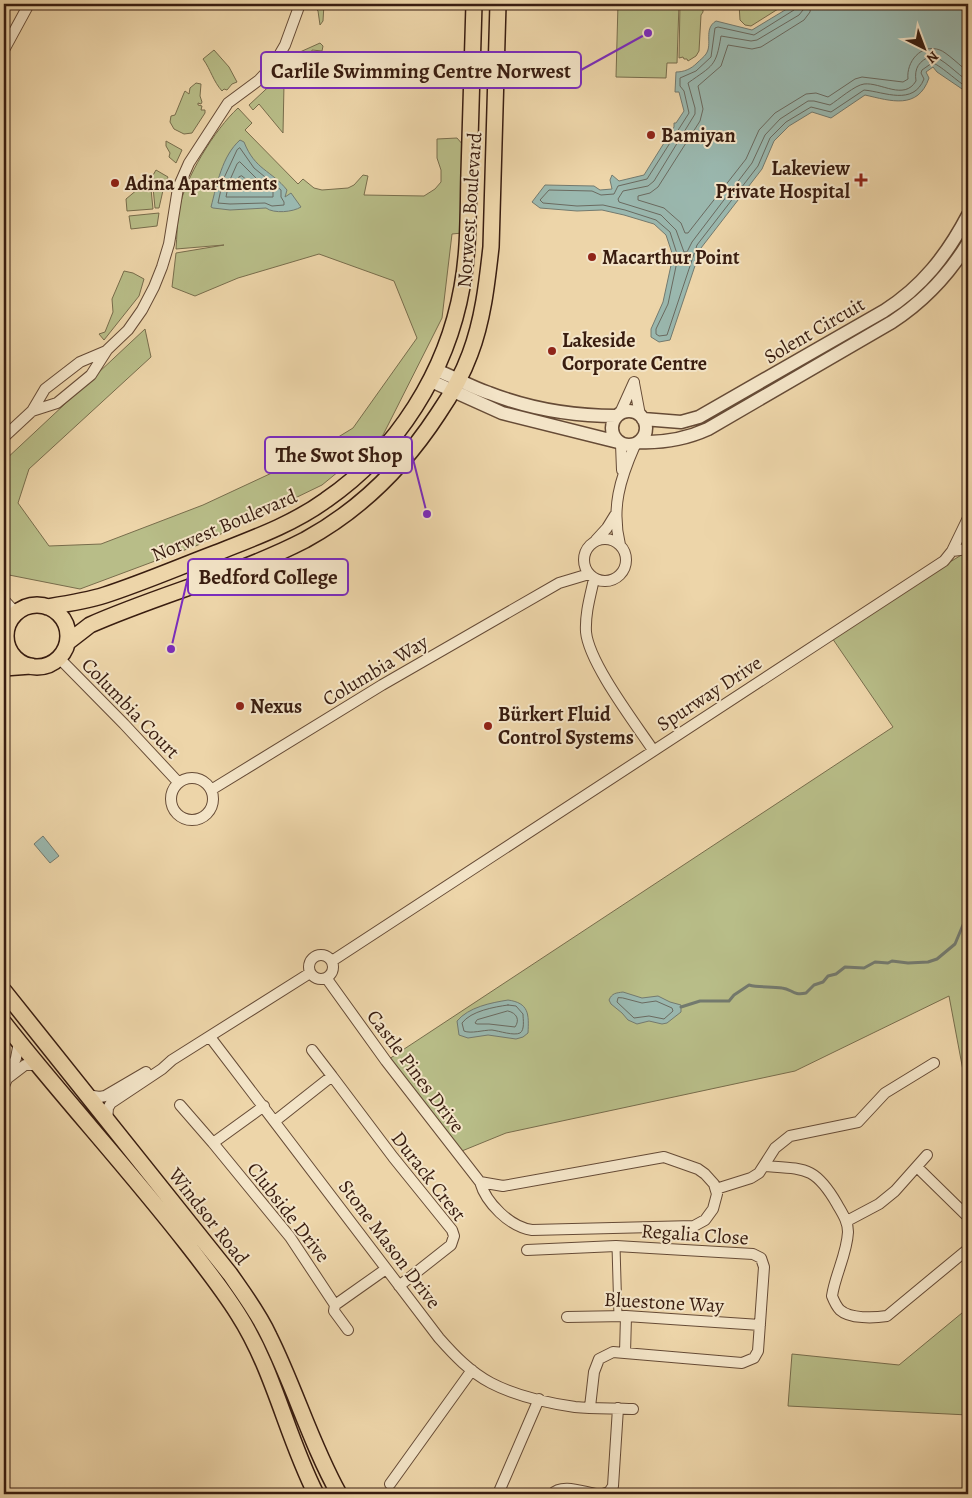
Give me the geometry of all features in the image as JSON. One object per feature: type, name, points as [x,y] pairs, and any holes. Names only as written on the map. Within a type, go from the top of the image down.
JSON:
[{"type":"main road","name":"Norwest Boulevard","points":[[47,607],[103,596],[253,539],[289,522],[327,500],[349,482],[383,450],[402,425],[434,375],[456,314],[465,270],[468,227],[474,4]]},
{"type":"main road","name":"Norwest Boulevard","points":[[68,642],[90,625],[264,558],[304,540],[332,524],[359,504],[398,468],[415,447],[456,386],[470,355],[476,336],[486,283],[491,247],[498,4]]},
{"type":"main road","points":[[4,668],[40,667],[51,663],[64,652],[68,642],[68,630],[56,612],[47,607],[29,607],[16,614],[10,620],[5,631],[11,652],[18,660],[31,666]]},
{"type":"main road","name":"Windsor Road","points":[[4,991],[230,1274],[260,1318],[330,1477],[340,1494]]},
{"type":"main road","name":"Windsor Road","points":[[4,1022],[37,1065],[86,1120],[150,1198],[214,1279],[238,1314],[255,1343],[271,1379],[298,1457],[316,1494]]},
{"type":"street","points":[[4,50],[29,4]]},
{"type":"street","points":[[32,411],[57,404],[91,375],[107,350],[128,330],[142,310],[154,287],[168,244],[178,188],[190,163],[228,103],[259,80],[274,64],[285,45],[297,7]]},
{"type":"street","name":"Solent Circuit","points":[[642,417],[681,422],[699,417],[884,311],[898,302],[929,274],[952,245],[968,215]]},
{"type":"street","name":"Solent Circuit","points":[[637,443],[662,442],[688,437],[708,430],[892,322],[916,306],[936,287],[959,258],[968,243]]},
{"type":"street","points":[[4,437],[32,411],[45,389],[80,362],[107,350]]},
{"type":"street","points":[[434,375],[456,386],[488,407],[517,417],[593,434],[630,446],[637,443]]},
{"type":"street","points":[[591,577],[608,581],[621,574],[626,563],[626,556],[620,546],[616,529],[615,515],[622,476],[637,443],[646,431],[634,382],[618,415],[613,421],[612,432],[619,443],[622,476]]},
{"type":"street","points":[[456,386],[488,393],[533,407],[585,416],[618,415],[627,411],[634,412],[642,417]]},
{"type":"street","points":[[615,515],[608,528],[586,550],[584,563],[591,577],[586,634],[591,651],[608,681],[653,750]]},
{"type":"street","name":"Spurway Drive","points":[[332,961],[944,561],[952,551],[968,518]]},
{"type":"street","points":[[596,540],[609,539],[620,546]]},
{"type":"street","points":[[952,551],[968,549]]},
{"type":"street","name":"Columbia Way","points":[[211,790],[382,685],[559,583],[584,563]]},
{"type":"street","name":"Columbia Way","points":[[559,583],[591,577]]},
{"type":"street","points":[[4,600],[16,614]]},
{"type":"street","name":"Columbia Court","points":[[58,658],[124,724],[178,782]]},
{"type":"street","points":[[189,778],[196,778],[207,784],[211,790],[213,798],[209,810],[199,818],[188,820],[177,814],[172,806],[171,794],[178,782],[189,778]]},
{"type":"street","points":[[321,955],[332,961],[333,973],[327,979],[320,980],[314,978],[310,973],[309,965],[313,958],[321,955]]},
{"type":"street","points":[[107,1121],[108,1108],[111,1103],[162,1069],[172,1060],[310,973]]},
{"type":"street","name":"Castle Pines Drive","points":[[327,979],[386,1061],[480,1182],[482,1190],[508,1220],[519,1227],[532,1230],[694,1226],[700,1224],[710,1215],[713,1209],[716,1189]]},
{"type":"street","name":"Stone Mason Drive","points":[[210,1037],[439,1338],[472,1370],[491,1383],[539,1399],[576,1407],[633,1409]]},
{"type":"street","points":[[6,1082],[16,1058],[19,1042]]},
{"type":"street","name":"Durack Crest","points":[[312,1050],[393,1157],[452,1230],[454,1236],[451,1245],[399,1286]]},
{"type":"street","points":[[86,1095],[105,1096],[155,1066],[172,1060]]},
{"type":"street","points":[[480,1182],[503,1186],[664,1157],[698,1169],[712,1179],[716,1189],[751,1178],[759,1173],[775,1148],[790,1136],[858,1122],[884,1093],[934,1063]]},
{"type":"street","points":[[6,1082],[25,1066],[37,1065]]},
{"type":"street","points":[[275,1121],[332,1076]]},
{"type":"street","name":"Clubside Drive","points":[[180,1105],[290,1238],[335,1305],[334,1311],[348,1330]]},
{"type":"street","points":[[213,1144],[264,1106]]},
{"type":"street","points":[[847,1221],[880,1204],[895,1191],[928,1155]]},
{"type":"street","points":[[764,1166],[797,1167],[819,1179],[827,1188],[847,1221],[848,1232],[832,1296],[839,1309],[852,1315],[887,1316],[968,1249]]},
{"type":"street","points":[[917,1167],[968,1217]]},
{"type":"street","points":[[616,1246],[625,1353]]},
{"type":"street","name":"Regalia Close","points":[[527,1250],[616,1246],[753,1254],[761,1258],[764,1266],[760,1325],[758,1351],[754,1358],[742,1362],[613,1352],[599,1359],[594,1372],[590,1407]]},
{"type":"street","points":[[335,1305],[386,1269]]},
{"type":"street","name":"Bluestone Way","points":[[567,1317],[622,1316],[760,1325]]},
{"type":"street","points":[[390,1484],[472,1370]]},
{"type":"street","points":[[498,1494],[539,1399]]},
{"type":"street","points":[[603,1494],[609,1492],[613,1486],[618,1408]]},
{"type":"street","points":[[552,1494],[556,1490],[563,1488],[596,1494]]},
{"type":"green space","points":[[312,4],[324,4],[323,21],[320,25],[318,11]]},
{"type":"green space","points":[[618,4],[679,4],[677,63],[667,63],[666,78],[616,77]]},
{"type":"green space","points":[[680,4],[703,4],[699,51],[696,56],[688,61],[683,57],[679,58]]},
{"type":"green space","points":[[739,4],[786,4],[751,26],[745,25],[740,20]]},
{"type":"green space","points":[[320,43],[323,46],[322,51],[312,50],[311,59],[300,52]]},
{"type":"green space","points":[[214,50],[229,67],[237,82],[232,84],[227,90],[224,89],[222,91],[203,59]]},
{"type":"green space","points":[[288,73],[296,73],[296,80],[284,84],[283,133],[259,104],[253,110],[249,105],[278,78]]},
{"type":"green space","points":[[196,83],[201,84],[200,96],[202,102],[201,104],[198,103],[198,105],[202,106],[201,110],[205,110],[205,113],[192,133],[184,134],[174,129],[170,122],[171,116],[175,115],[185,91],[189,94],[190,88]]},
{"type":"green space","points":[[238,108],[252,123],[245,130],[298,184],[303,179],[314,188],[322,190],[348,188],[354,185],[363,175],[368,176],[364,195],[424,196],[435,189],[441,182],[441,170],[437,158],[437,139],[457,138],[464,146],[462,233],[452,234],[442,318],[383,435],[322,485],[198,545],[80,589],[4,574],[4,461],[145,329],[151,357],[29,469],[18,503],[49,546],[101,544],[203,505],[304,458],[353,428],[417,338],[394,281],[319,254],[238,278],[195,296],[172,287],[176,253],[224,245],[176,249],[179,210],[187,184],[202,155],[220,128]]},
{"type":"green space","points":[[166,141],[182,150],[176,163],[169,157],[170,153],[166,146]]},
{"type":"green space","points":[[156,170],[168,177],[159,208],[155,208],[152,177]]},
{"type":"green space","points":[[150,179],[153,209],[127,211],[126,199]]},
{"type":"green space","points":[[159,213],[157,226],[131,229],[129,216]]},
{"type":"green space","points":[[124,271],[144,279],[139,296],[104,340],[99,334],[105,332],[113,312],[112,299]]},
{"type":"green space","points":[[968,551],[968,1097],[949,996],[795,1071],[506,1133],[457,1153],[386,1061],[893,727],[830,635]]},
{"type":"green space","points":[[968,1308],[968,1415],[788,1406],[792,1354],[899,1365]]},
{"type":"water","points":[[795,4],[968,4],[968,93],[937,72],[933,67],[926,72],[929,78],[924,88],[911,99],[894,101],[865,95],[831,118],[812,112],[789,126],[774,141],[762,169],[701,248],[670,340],[659,342],[651,337],[651,329],[663,302],[673,256],[666,235],[654,224],[624,215],[602,210],[577,211],[540,208],[532,202],[545,185],[594,186],[600,190],[612,189],[610,180],[612,175],[619,181],[644,175],[674,127],[674,123],[676,123],[684,111],[679,92],[675,92],[676,72],[685,71],[695,65],[705,55],[709,46],[709,32],[712,24],[716,21],[752,30]]},
{"type":"water","points":[[240,140],[244,142],[258,164],[287,190],[285,197],[291,193],[301,207],[278,212],[266,208],[230,210],[211,207],[224,162]]},
{"type":"water","points":[[43,836],[59,856],[50,863],[34,844]]},
{"type":"water","points":[[623,992],[642,998],[658,996],[681,1005],[681,1012],[667,1023],[662,1024],[649,1021],[637,1024],[628,1020],[609,1000],[616,993]]},
{"type":"water","points":[[508,1000],[520,1004],[526,1010],[528,1015],[528,1033],[523,1037],[516,1039],[488,1035],[468,1038],[459,1035],[457,1021],[462,1016],[480,1006]]},
{"type":"waterway","points":[[681,1007],[700,1001],[729,1001],[734,995],[749,985],[782,988],[798,994],[806,993],[814,985],[823,982],[828,976],[836,974],[845,967],[864,968],[875,962],[928,962],[937,959],[955,944],[968,913]]},
{"type":"place","name":"Carlile Swimming Centre Norwest","points":[[648,33]]},
{"type":"place","name":"Bamiyan","points":[[651,135]]},
{"type":"place","name":"Lakeview Private Hospital","points":[[861,180]]},
{"type":"place","name":"Adina Apartments","points":[[115,183]]},
{"type":"place","name":"Macarthur Point","points":[[592,257]]},
{"type":"place","name":"Lakeside Corporate Centre","points":[[552,351]]},
{"type":"place","name":"The Swot Shop","points":[[427,514]]},
{"type":"place","name":"Bedford College","points":[[171,649]]},
{"type":"place","name":"Nexus","points":[[240,706]]},
{"type":"place","name":"Bürkert Fluid Control Systems","points":[[488,726]]}]
